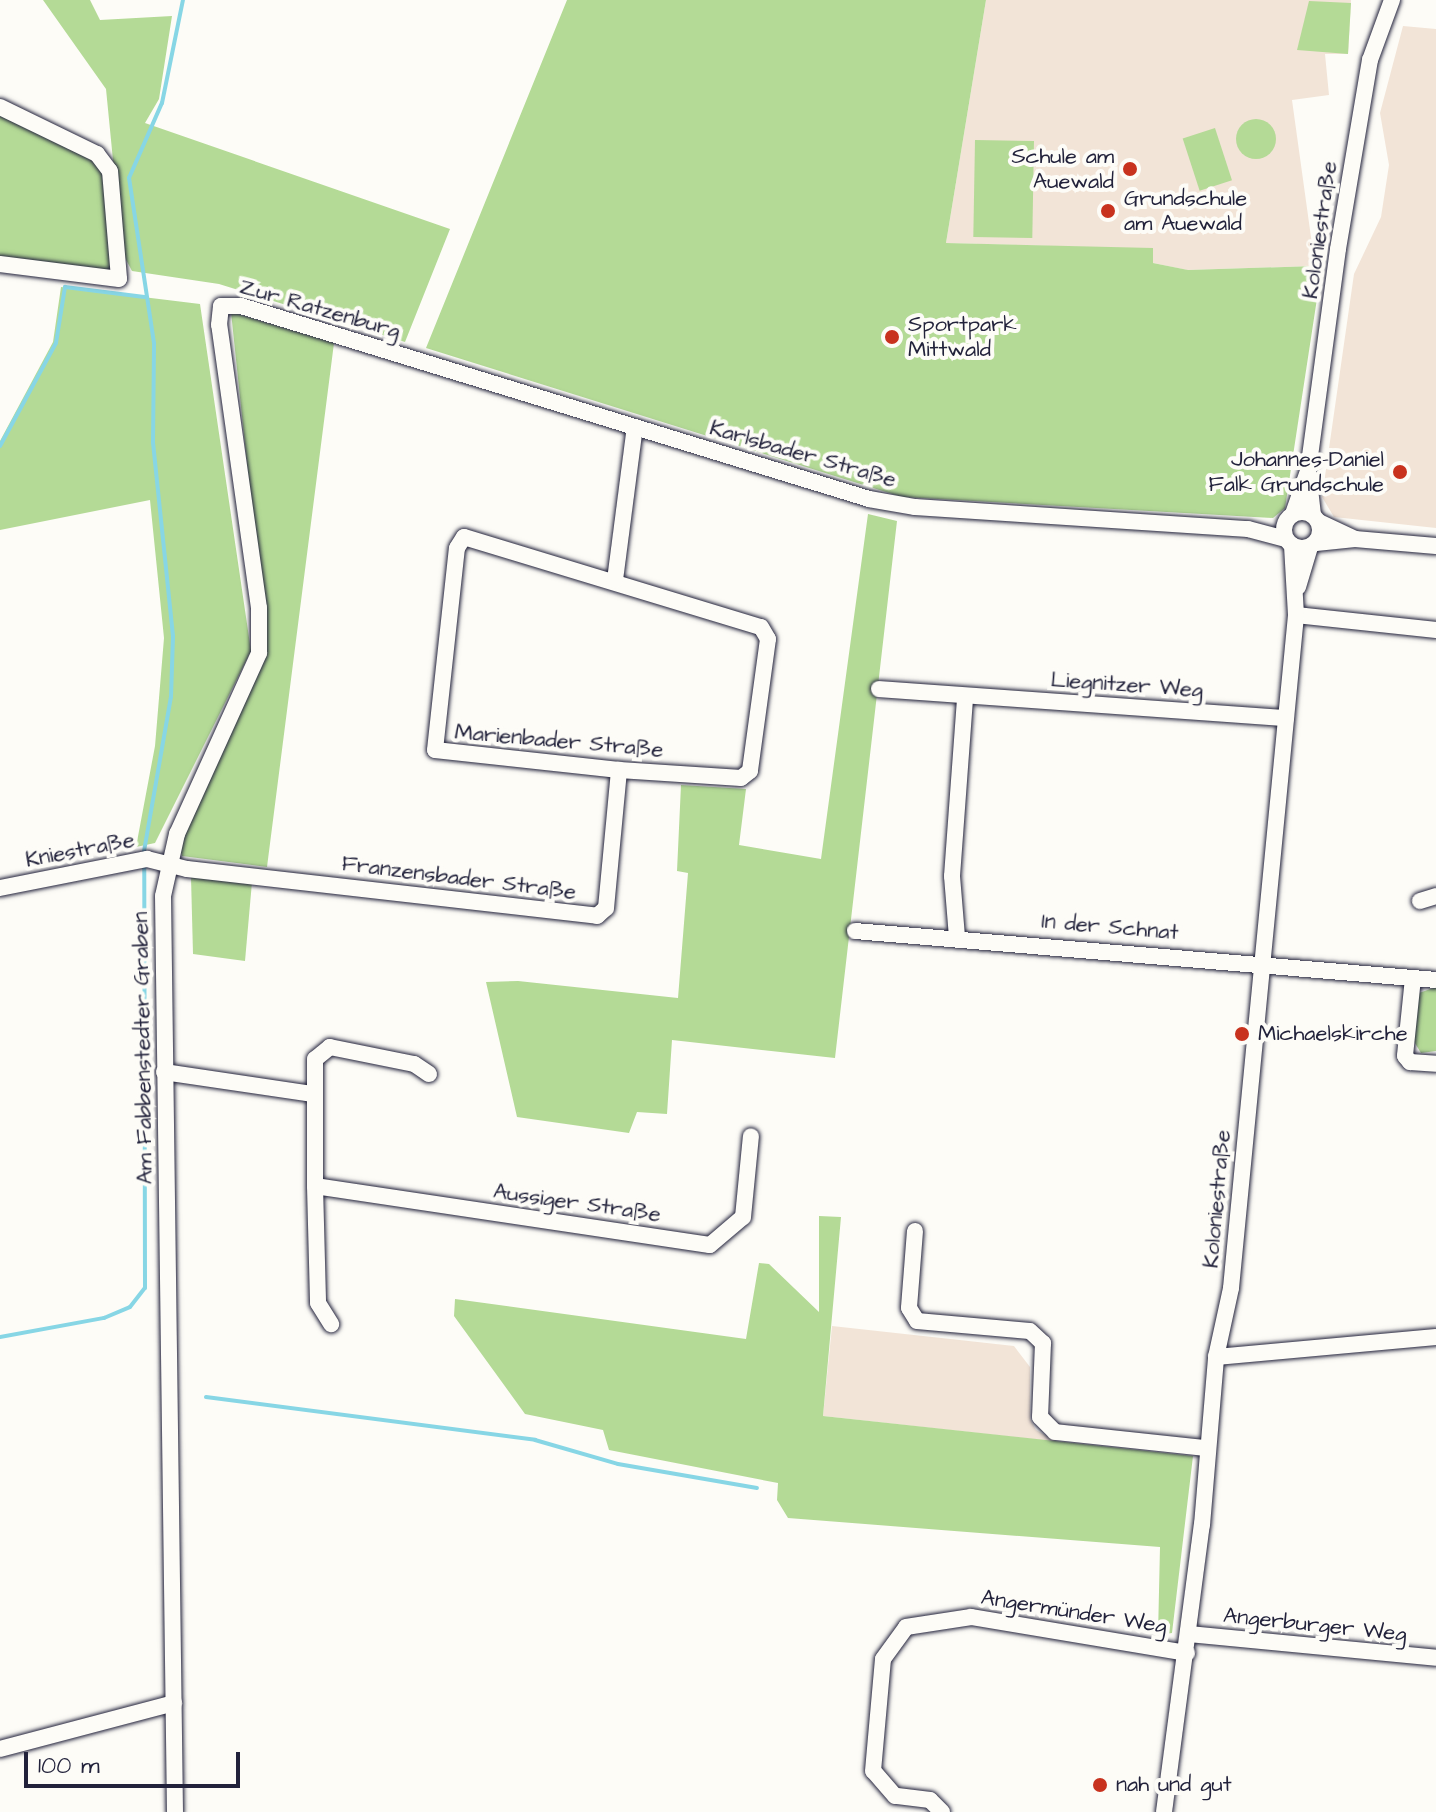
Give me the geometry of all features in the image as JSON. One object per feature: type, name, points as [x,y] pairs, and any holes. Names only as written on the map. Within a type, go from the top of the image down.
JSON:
[{"type":"street","name":"Koloniestraße","points":[[1164,1812],[1187,1653],[1216,1357],[1231,1288],[1259,961],[1296,615],[1298,587],[1289,542],[1290,516],[1308,471],[1360,107],[1372,54],[1392,0]]},
{"type":"street","points":[[0,107],[97,154],[110,171],[119,279],[0,264]]},
{"type":"street","name":"Zur Ratzenburg","points":[[221,306],[241,306],[407,356]]},
{"type":"street","name":"Am Fabbenstedter Graben","points":[[175,1812],[163,896],[169,861],[259,653],[259,608],[219,325],[221,306]]},
{"type":"street","name":"Karlsbader Straße","points":[[407,356],[901,505],[1248,529],[1289,542],[1313,545],[1355,539]]},
{"type":"street","points":[[615,580],[635,427]]},
{"type":"street","name":"Koloniestraße","points":[[1298,587],[1313,545],[1316,518],[1308,471]]},
{"type":"street","name":"Karlsbader Straße","points":[[1248,529],[1290,516],[1316,518]]},
{"type":"street","points":[[1316,518],[1355,539],[1436,546]]},
{"type":"street","name":"Marienbader Straße","points":[[464,537],[615,580],[761,627],[768,639],[750,771],[741,778],[619,770],[447,754],[435,750],[433,739],[457,548],[464,537]]},
{"type":"street","points":[[1296,615],[1436,630]]},
{"type":"street","name":"Liegnitzer Weg","points":[[879,689],[1286,718]]},
{"type":"street","points":[[957,937],[954,824],[965,697]]},
{"type":"street","name":"Franzensbader Straße","points":[[169,861],[187,869],[597,916],[606,908],[619,770]]},
{"type":"street","name":"Kniestraße","points":[[0,888],[142,859],[169,861]]},
{"type":"street","name":"In der Schnat","points":[[855,931],[1259,961],[1436,980]]},
{"type":"street","points":[[1413,978],[1405,1056],[1410,1062],[1436,1064]]},
{"type":"street","points":[[331,1324],[318,1303],[313,1094],[315,1059],[330,1047],[414,1064],[429,1074]]},
{"type":"street","points":[[164,1072],[313,1094]]},
{"type":"street","name":"Aussiger Straße","points":[[315,1186],[710,1245],[743,1217],[751,1136]]},
{"type":"street","points":[[915,1231],[909,1308],[917,1321],[1030,1331],[1043,1343],[1040,1417],[1055,1432],[1205,1448]]},
{"type":"street","points":[[1216,1357],[1436,1337]]},
{"type":"street","name":"Angermünder Weg","points":[[942,1812],[930,1800],[895,1796],[873,1771],[883,1659],[906,1627],[971,1617],[1187,1653]]},
{"type":"street","name":"Angerburger Weg","points":[[1189,1634],[1436,1658]]},
{"type":"street","points":[[0,1749],[174,1703]]},
{"type":"shaded area","name":"Schule am Auewald","points":[[986,0],[1351,0],[1348,54],[1325,54],[1329,95],[1292,100],[1315,266],[1187,270],[1153,263],[1153,249],[946,243]]},
{"type":"shaded area","points":[[1403,26],[1436,29],[1436,528],[1334,517],[1322,497],[1354,274],[1381,217],[1389,165],[1380,113]]},
{"type":"shaded area","points":[[832,1326],[1014,1346],[1030,1367],[1030,1419],[1036,1430],[1058,1442],[823,1416]]},
{"type":"green space","points":[[43,0],[90,0],[100,20],[172,16],[159,99],[145,123],[450,229],[405,342],[219,284],[132,271],[122,252],[106,89]]},
{"type":"green space","name":"Sportpark Mittwald","points":[[567,0],[986,0],[946,243],[1153,248],[1153,263],[1188,270],[1315,266],[1318,292],[1285,508],[1273,518],[902,497],[426,348]]},
{"type":"green space","points":[[1309,1],[1351,3],[1348,54],[1297,50]]},
{"type":"green space","points":[[0,113],[93,157],[104,174],[113,271],[0,257]]},
{"type":"green space","points":[[1256,119],[1270,125],[1276,139],[1270,153],[1256,159],[1242,153],[1236,139],[1242,125]]},
{"type":"green space","points":[[1215,128],[1232,180],[1200,191],[1183,139]]},
{"type":"green space","points":[[975,140],[1034,141],[1032,238],[973,237]]},
{"type":"green space","points":[[61,287],[200,304],[251,651],[155,843],[136,847],[155,746],[164,638],[150,500],[0,530],[0,441],[53,342]]},
{"type":"green space","points":[[231,312],[334,343],[267,867],[182,856],[179,845],[267,653]]},
{"type":"green space","points":[[868,514],[897,521],[835,1058],[672,1040],[667,1114],[637,1112],[629,1133],[517,1117],[486,982],[518,981],[678,998],[688,873],[677,871],[681,785],[746,789],[739,845],[821,859]]},
{"type":"green space","points":[[191,877],[252,882],[245,961],[193,954]]},
{"type":"green space","points":[[1436,987],[1436,1051],[1421,1053],[1413,1040],[1419,993]]},
{"type":"green space","points":[[819,1216],[841,1217],[823,1416],[1193,1456],[1172,1633],[1158,1635],[1160,1547],[788,1518],[777,1500],[778,1483],[609,1450],[603,1430],[525,1414],[454,1316],[455,1299],[746,1339],[759,1263],[769,1264],[819,1312]]},
{"type":"waterway","points":[[143,857],[171,697],[173,636],[153,443],[154,343],[129,178],[162,103],[183,0]]},
{"type":"waterway","points":[[0,446],[56,343],[65,287],[144,297]]},
{"type":"waterway","points":[[0,1337],[104,1318],[130,1307],[145,1288],[144,865]]},
{"type":"waterway","points":[[206,1397],[535,1440],[618,1464],[757,1488]]},
{"type":"place","name":"Schule am Auewald","points":[[1130,169]]},
{"type":"place","name":"Grundschule am Auewald","points":[[1108,211]]},
{"type":"place","name":"Sportpark Mittwald","points":[[892,337]]},
{"type":"place","name":"Johannes-Daniel Falk Grundschule","points":[[1400,472]]},
{"type":"place","name":"Michaelskirche","points":[[1242,1034]]},
{"type":"place","name":"nah und gut","points":[[1100,1785]]}]
